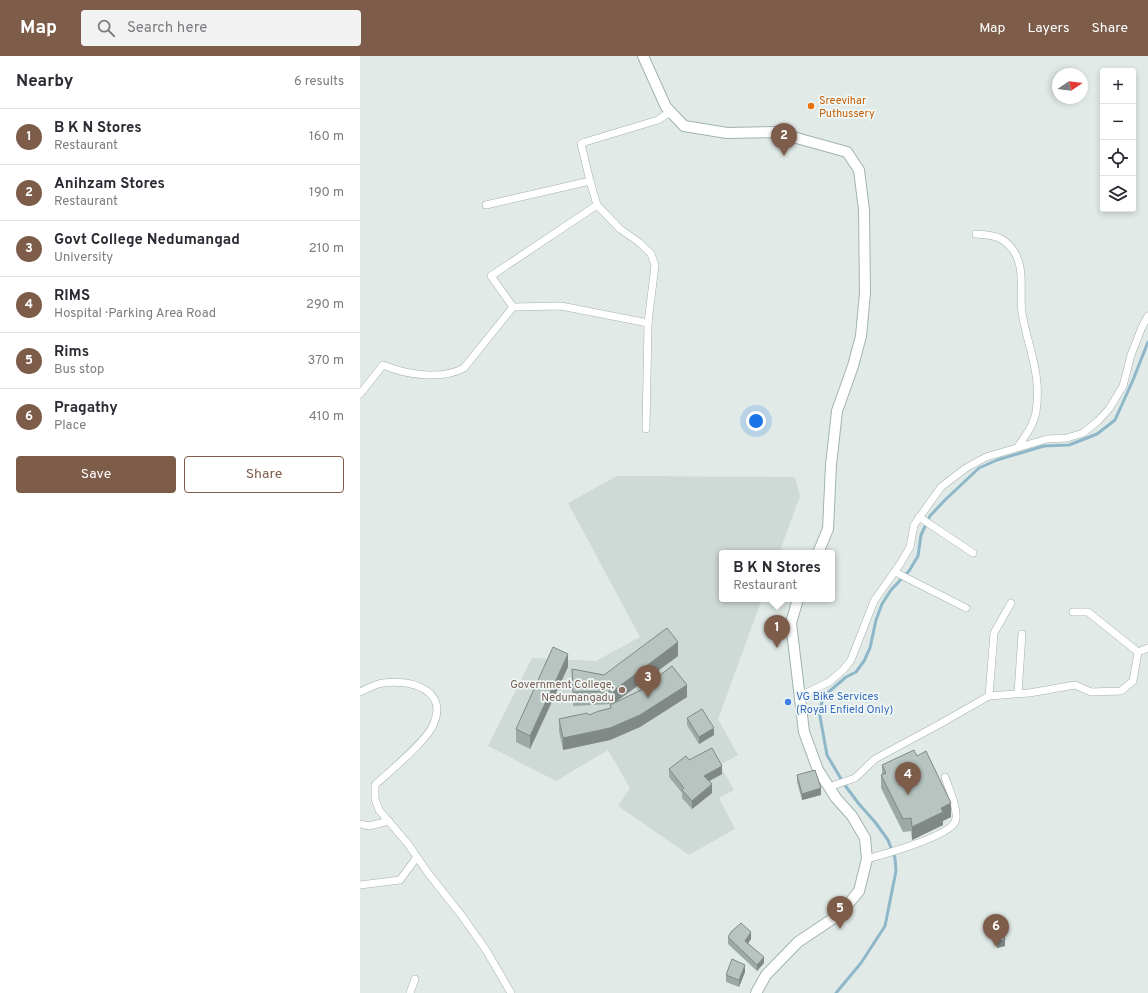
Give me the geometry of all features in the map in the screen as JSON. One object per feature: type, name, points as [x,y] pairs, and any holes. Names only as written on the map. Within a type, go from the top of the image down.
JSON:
[{"type":"main road","points":[[643,56],[666,107],[684,126],[727,133],[775,132],[847,152],[859,170],[864,210],[865,245],[865,294],[861,336],[854,366],[837,411],[831,465],[828,529],[819,550]]},
{"type":"main road","points":[[756,993],[766,975],[798,942],[840,914],[858,890],[867,859],[865,838],[852,816],[836,798],[818,770],[804,732],[791,623],[797,602]]},
{"type":"street","points":[[646,429],[648,323],[655,265],[651,254],[640,243],[620,230],[597,205],[581,144],[658,120],[670,112]]},
{"type":"street","points":[[486,204],[590,182]]},
{"type":"street","points":[[513,307],[491,276],[597,205]]},
{"type":"street","points":[[976,234],[993,235],[1000,238],[1014,252],[1020,267],[1021,302],[1024,323],[1035,363],[1038,390],[1036,413],[1030,428],[1018,447]]},
{"type":"street","points":[[513,307],[561,306],[648,323]]},
{"type":"street","points":[[360,394],[383,366],[424,374],[444,374],[464,368],[513,307]]},
{"type":"street","points":[[800,696],[828,682],[843,670],[851,660],[874,601],[895,572],[910,547],[914,525],[941,487],[966,468],[986,457],[1047,439],[1066,438],[1083,433],[1098,421],[1109,409],[1123,386],[1131,355],[1148,316]]},
{"type":"street","points":[[919,517],[973,553]]},
{"type":"street","points":[[895,572],[966,608]]},
{"type":"street","points":[[989,696],[994,633],[1011,603]]},
{"type":"street","points":[[1073,612],[1088,612],[1113,634],[1138,652]]},
{"type":"street","points":[[1018,694],[1022,634]]},
{"type":"street","points":[[1138,652],[1148,648]]},
{"type":"street","points":[[829,787],[855,778],[875,759],[938,726],[989,696],[1018,694],[1074,685],[1091,692],[1121,691],[1133,681],[1138,652]]},
{"type":"street","points":[[360,692],[382,683],[414,684],[431,693],[437,703],[434,724],[427,735],[375,785],[375,799],[379,810],[417,857],[486,950],[511,993]]},
{"type":"street","points":[[867,859],[903,848],[946,830],[955,822],[956,812],[945,777]]},
{"type":"street","points":[[360,824],[369,826],[389,821]]},
{"type":"street","points":[[360,885],[400,880],[417,857]]},
{"type":"street","points":[[410,993],[414,979]]},
{"type":"shaded area","name":"Government College, Nedumangadu","points":[[617,476],[795,477],[800,496],[780,550],[719,550],[719,602],[761,602],[718,719],[738,755],[720,765],[734,790],[719,798],[735,829],[689,855],[618,806],[630,788],[608,750],[556,781],[488,746],[532,658],[596,661],[640,637],[568,503]]},
{"type":"building","points":[[667,628],[678,642],[613,691],[573,692],[572,669],[604,675]]},
{"type":"building","points":[[553,647],[568,654],[530,736],[516,729]]},
{"type":"building","points":[[672,666],[687,685],[640,715],[610,728],[563,738],[559,719],[587,713],[589,715],[611,708],[610,705],[641,690]]},
{"type":"building","points":[[702,709],[714,728],[699,737],[687,718]]},
{"type":"building","points":[[712,748],[722,766],[704,776],[712,784],[692,801],[682,790],[684,788],[669,769],[686,756],[689,760]]},
{"type":"building","points":[[914,750],[917,756],[926,751],[951,803],[941,808],[943,812],[912,827],[911,818],[903,819],[881,775],[886,773],[882,765]]},
{"type":"building","points":[[815,770],[821,788],[802,794],[797,775]]},
{"type":"building","points":[[741,923],[751,932],[745,941],[764,957],[757,965],[728,937],[731,932]]},
{"type":"building","points":[[1003,931],[1005,940],[997,941],[996,932]]},
{"type":"building","points":[[732,959],[745,965],[739,980],[726,975]]},
{"type":"waterway","points":[[836,993],[861,963],[885,926],[896,871],[895,858],[888,840],[844,784],[827,755],[819,711],[824,696],[846,677],[856,672],[864,661],[870,648],[876,620],[882,604],[891,590],[909,571],[918,556],[921,535],[930,516],[979,468],[997,460],[1044,446],[1069,445],[1097,434],[1115,420],[1148,342]]},
{"type":"place","name":"Sreevihar Puthussery","points":[[811,106]]},
{"type":"place","name":"Anihzam Stores","points":[[784,156]]},
{"type":"place","name":"B K N Stores","points":[[777,648]]},
{"type":"place","name":"Government College, Nedumangadu","points":[[622,690]]},
{"type":"place","name":"Govt College Nedumangad","points":[[648,698]]},
{"type":"place","name":"VG Bike Services (Royal Enfield Only)","points":[[788,702]]},
{"type":"place","name":"RIMS","points":[[908,795]]},
{"type":"place","name":"Rims","points":[[840,929]]},
{"type":"place","name":"Pragathy","points":[[996,947]]}]
